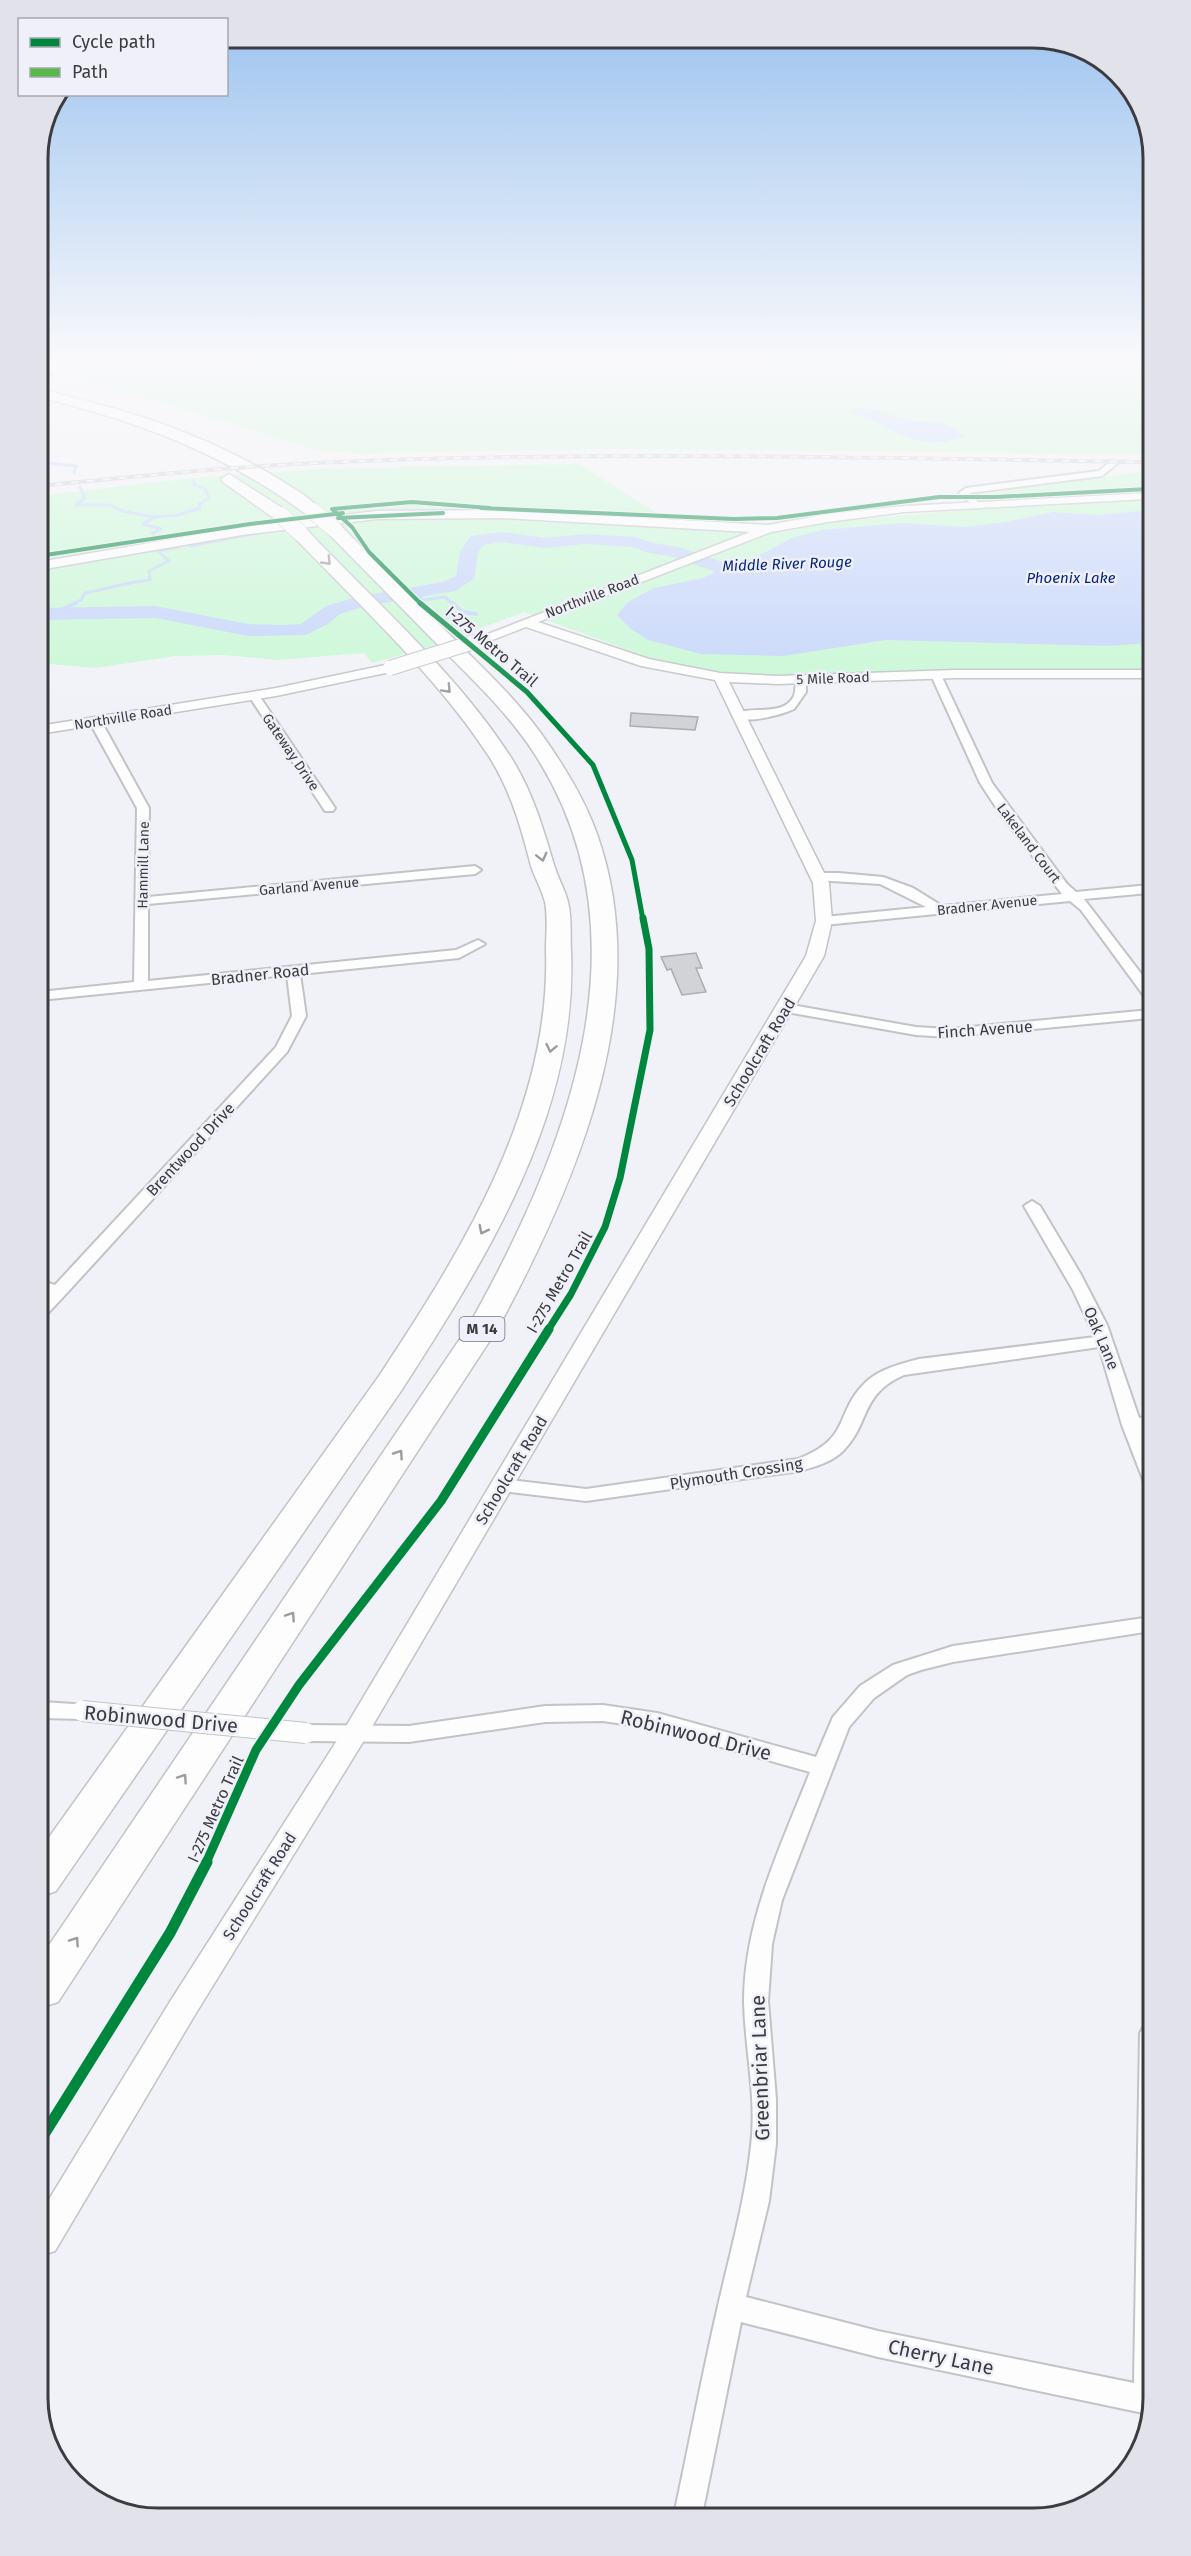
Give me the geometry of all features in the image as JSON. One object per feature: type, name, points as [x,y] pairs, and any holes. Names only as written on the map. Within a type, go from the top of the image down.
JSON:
[{"type":"highway","name":"M 14","points":[[48,1870],[444,1302],[503,1192],[525,1139],[543,1084],[553,1038],[560,982],[557,901],[546,875],[534,828],[516,786],[481,730],[453,695],[373,609],[281,515],[228,479]]},
{"type":"highway","name":"M 14","points":[[48,1981],[483,1328],[543,1215],[583,1106],[594,1056],[606,959],[603,914],[592,855],[561,780],[526,726],[482,676],[334,529],[313,511],[264,479]]},
{"type":"street","points":[[976,505],[964,493],[966,491],[1055,479]]},
{"type":"street","name":"Northville Road","points":[[48,729],[254,696],[390,668],[477,640],[768,529],[828,518],[976,505],[1143,496]]},
{"type":"street","points":[[48,564],[261,528],[350,517],[404,514],[502,514],[768,529]]},
{"type":"street","name":"5 Mile Road","points":[[525,622],[646,663],[720,677],[801,680],[936,675],[1143,674]]},
{"type":"street","name":"Lakeland Court","points":[[936,675],[986,783],[1028,844],[1062,887],[1086,907],[1143,985]]},
{"type":"street","name":"Schoolcraft Road","points":[[48,2233],[182,2009],[354,1735],[815,956],[824,921],[823,895],[819,878],[720,677]]},
{"type":"street","points":[[739,716],[770,714],[793,706],[801,693],[801,680]]},
{"type":"street","name":"Gateway Drive","points":[[254,696],[329,808]]},
{"type":"street","name":"Hammill Lane","points":[[95,721],[143,808],[141,986]]},
{"type":"street","name":"Garland Avenue","points":[[142,901],[475,870]]},
{"type":"street","points":[[819,878],[886,879],[900,884],[940,910]]},
{"type":"street","name":"Bradner Avenue","points":[[824,921],[1143,890]]},
{"type":"street","name":"Bradner Road","points":[[48,995],[459,954],[478,944]]},
{"type":"street","name":"Brentwood Drive","points":[[48,1303],[282,1049],[299,1016],[293,970]]},
{"type":"street","name":"Finch Avenue","points":[[786,1008],[916,1031],[949,1033],[1143,1015]]},
{"type":"street","name":"Oak Lane","points":[[1032,1206],[1072,1274],[1105,1341],[1143,1457]]},
{"type":"street","points":[[48,1288],[59,1291]]},
{"type":"street","name":"Plymouth Crossing","points":[[502,1485],[586,1495],[800,1465],[820,1458],[836,1447],[847,1433],[865,1391],[877,1380],[896,1371],[919,1365],[1105,1341]]},
{"type":"street","points":[[1131,1425],[1143,1423]]},
{"type":"street","points":[[821,1767],[840,1723],[855,1704],[880,1682],[900,1670],[953,1654],[1143,1625]]},
{"type":"street","name":"Robinwood Drive","points":[[48,1710],[354,1735],[409,1734],[545,1714],[603,1713],[657,1720],[821,1767]]},
{"type":"street","name":"Greenbriar Lane","points":[[689,2508],[731,2306],[756,2201],[764,2144],[764,2099],[756,2001],[761,1944],[771,1900],[821,1767]]},
{"type":"street","name":"Cherry Lane","points":[[731,2306],[878,2344],[1143,2400]]},
{"type":"green space","points":[[180,479],[603,479],[681,528],[785,532],[831,522],[988,508],[977,495],[1089,479],[1143,479],[1143,671],[773,676],[733,674],[664,663],[524,612],[430,647],[372,663],[364,653],[277,660],[225,655],[176,656],[95,668],[48,664],[48,495]]},
{"type":"water","name":"Phoenix Lake","points":[[1143,511],[1143,643],[1107,646],[886,640],[783,656],[701,654],[648,640],[631,629],[617,615],[628,602],[654,588],[703,578],[728,565],[745,563],[792,538],[822,530],[902,523],[965,527],[1053,512],[1101,515]]},
{"type":"building","points":[[631,713],[698,717],[695,730],[630,726]]},
{"type":"building","points":[[696,953],[702,968],[696,968],[706,992],[682,995],[671,969],[667,970],[661,957]]},
{"type":"waterway","points":[[154,517],[178,515],[200,508],[199,504],[209,498],[205,489],[194,484],[194,481]]},
{"type":"waterway","points":[[80,487],[85,498],[76,505],[110,505],[122,511],[154,517]]},
{"type":"waterway","points":[[154,517],[143,524],[161,529],[152,533],[155,536]]},
{"type":"waterway","points":[[190,546],[259,533]]},
{"type":"waterway","name":"Middle River Rouge","points":[[48,614],[156,612],[248,630],[306,629],[333,610],[363,601],[448,587],[465,579],[469,552],[477,540],[502,537],[545,543],[585,539],[635,542],[649,548],[673,551],[721,568],[764,566]]},
{"type":"waterway","points":[[72,604],[81,600],[85,593],[150,580],[149,571],[169,561],[158,551],[180,547]]},
{"type":"waterway","points":[[414,593],[423,600],[445,597],[453,604]]},
{"type":"waterway","points":[[49,615],[76,603]]},
{"type":"waterway","points":[[452,603],[463,612],[476,614]]},
{"type":"railway","points":[[48,485],[111,479]]},
{"type":"cycle path","points":[[481,508],[734,519],[777,518],[939,497],[996,497],[1143,489]]},
{"type":"cycle path","name":"I-275 Metro Trail","points":[[48,2128],[170,1933],[218,1841],[256,1750],[299,1685],[441,1501],[571,1294],[605,1227],[620,1178],[650,1030],[649,949],[632,860],[593,765],[527,692],[420,603],[369,552],[352,527],[332,509],[412,502],[451,503],[490,508]]},
{"type":"cycle path","points":[[48,555],[250,524],[343,513]]},
{"type":"cycle path","points":[[338,518],[443,513]]}]
